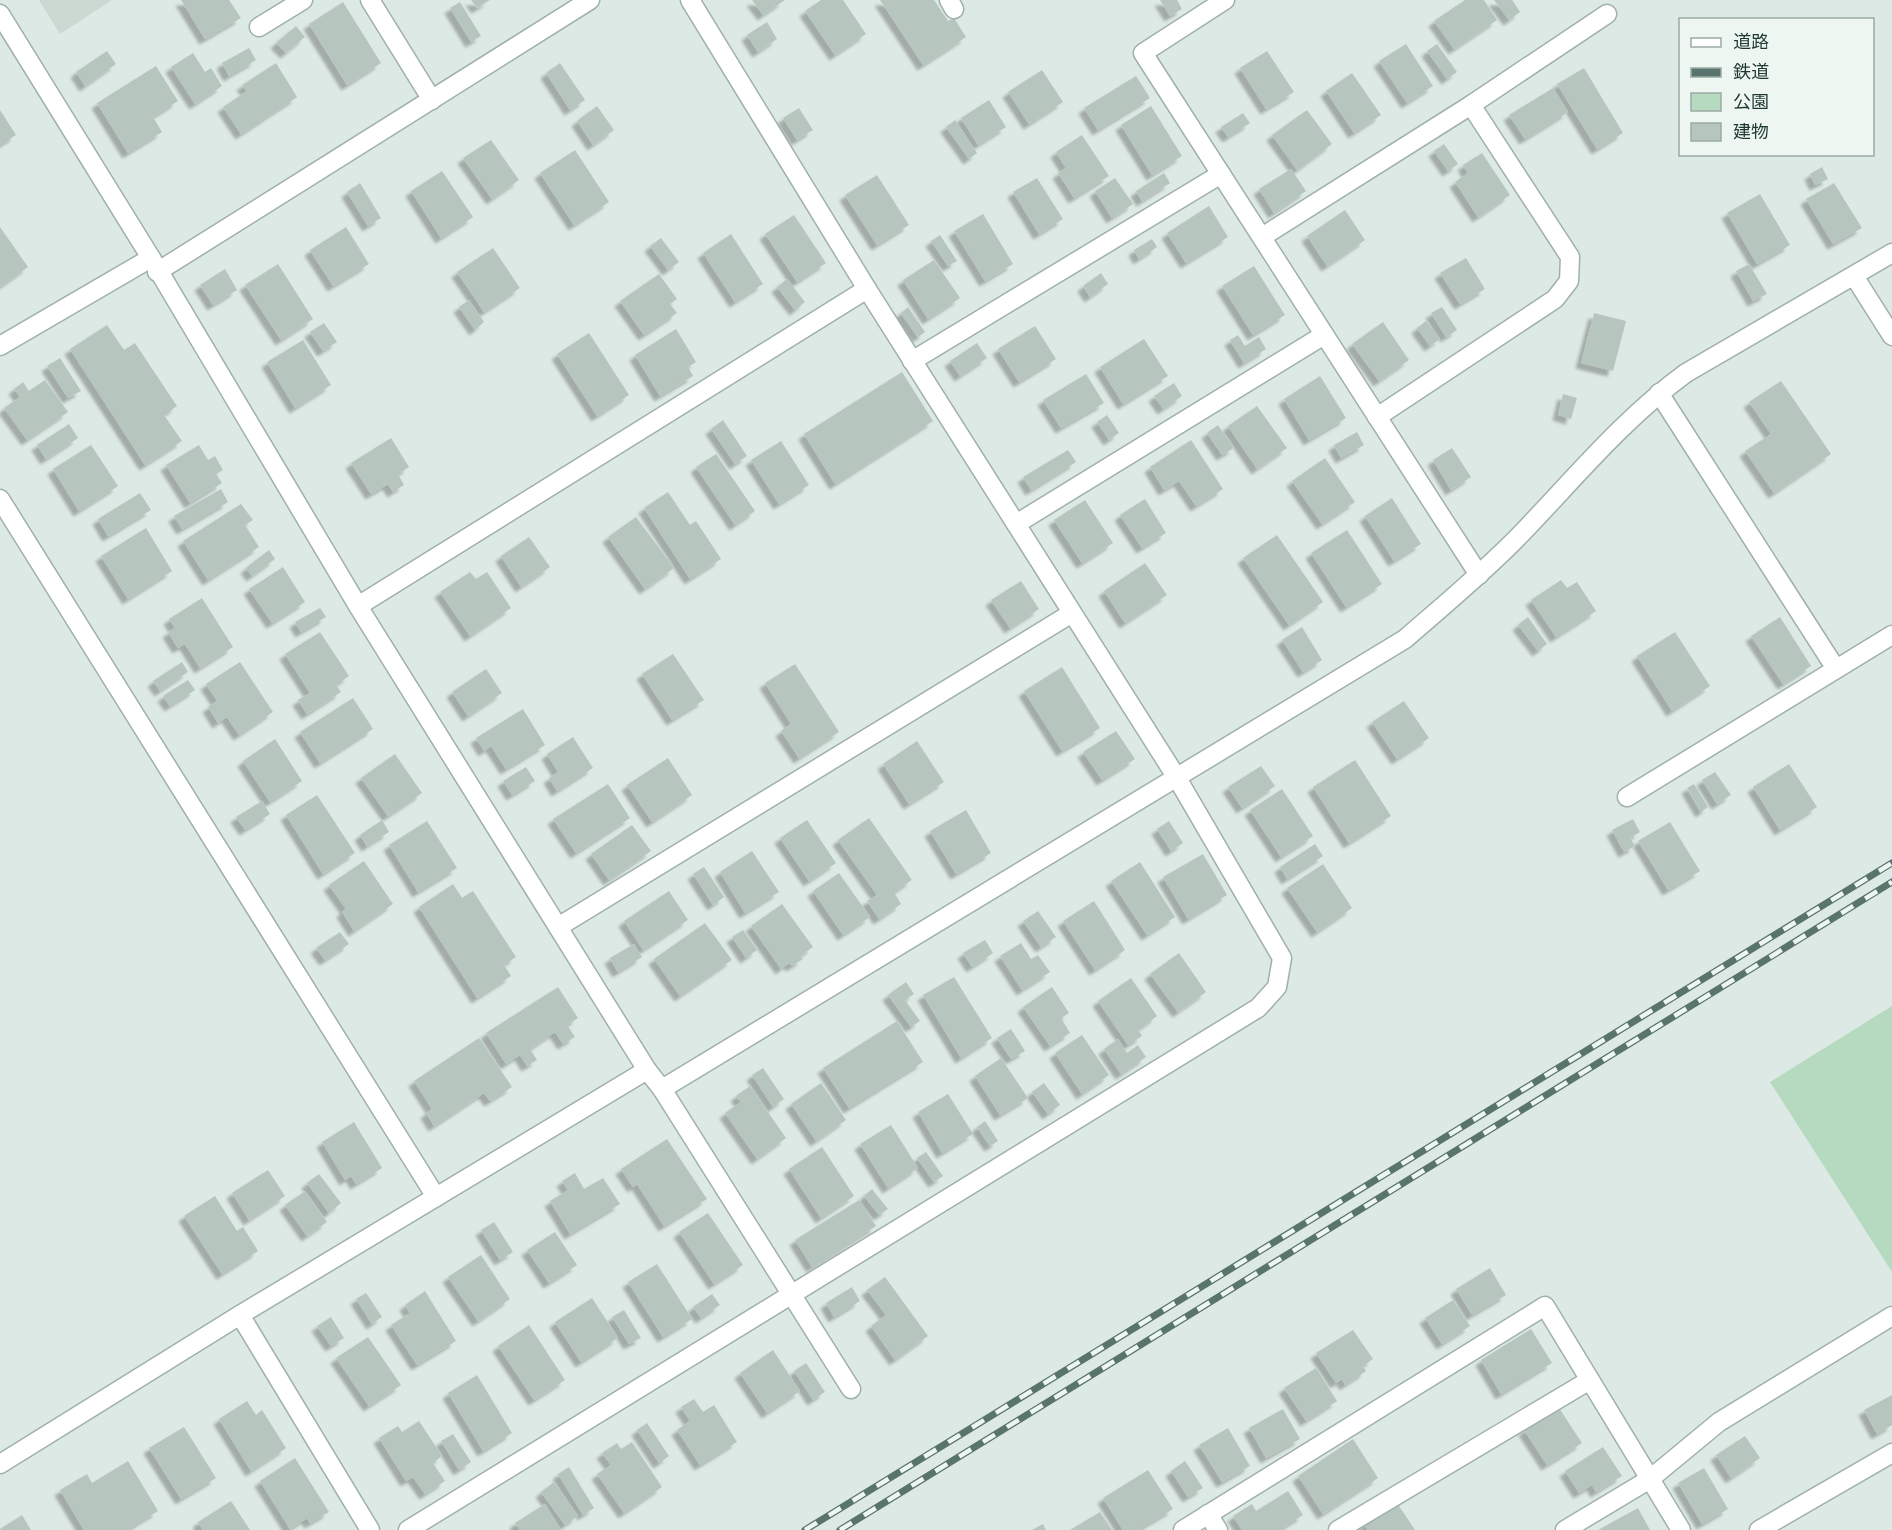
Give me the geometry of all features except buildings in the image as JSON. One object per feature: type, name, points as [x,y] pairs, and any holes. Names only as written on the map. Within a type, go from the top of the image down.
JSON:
[{"type":"street","points":[[260,27],[303,0]]},
{"type":"street","points":[[370,0],[432,100]]},
{"type":"street","points":[[0,346],[154,265],[432,100],[590,0]]},
{"type":"street","points":[[408,1530],[1258,1008],[1277,987],[1282,958],[1177,778],[912,361],[690,0]]},
{"type":"street","points":[[1225,0],[1143,52],[1479,575]]},
{"type":"street","points":[[0,14],[154,265],[358,606],[647,1070],[662,1089],[851,1389]]},
{"type":"street","points":[[1262,237],[1471,105],[1607,14]]},
{"type":"street","points":[[1377,417],[1555,299],[1569,281],[1570,257],[1471,105]]},
{"type":"street","points":[[912,361],[1221,174]]},
{"type":"street","points":[[662,1089],[1405,639],[1479,575],[1520,535],[1619,429],[1659,393],[1686,373],[1892,253]]},
{"type":"street","points":[[1854,276],[1892,336]]},
{"type":"street","points":[[358,606],[867,289]]},
{"type":"street","points":[[1016,524],[1324,334]]},
{"type":"street","points":[[1659,393],[1836,669]]},
{"type":"street","points":[[0,498],[436,1197]]},
{"type":"street","points":[[558,927],[1072,613]]},
{"type":"street","points":[[1627,797],[1892,635]]},
{"type":"street","points":[[0,1464],[240,1315],[647,1070]]},
{"type":"street","points":[[1183,1530],[1545,1306],[1681,1530]]},
{"type":"street","points":[[240,1315],[370,1530]]},
{"type":"street","points":[[1565,1530],[1650,1479],[1719,1422],[1892,1316]]},
{"type":"street","points":[[1338,1530],[1590,1380]]},
{"type":"street","points":[[1759,1530],[1892,1454]]},
{"type":"street","points":[[1208,1514],[1218,1530]]},
{"type":"shaded area","points":[[39,0],[112,0],[60,34]]},
{"type":"green space","points":[[1892,1006],[1892,1272],[1770,1082]]},
{"type":"railway","points":[[805,1530],[1892,863]]},
{"type":"railway","points":[[840,1530],[1892,882]]}]
